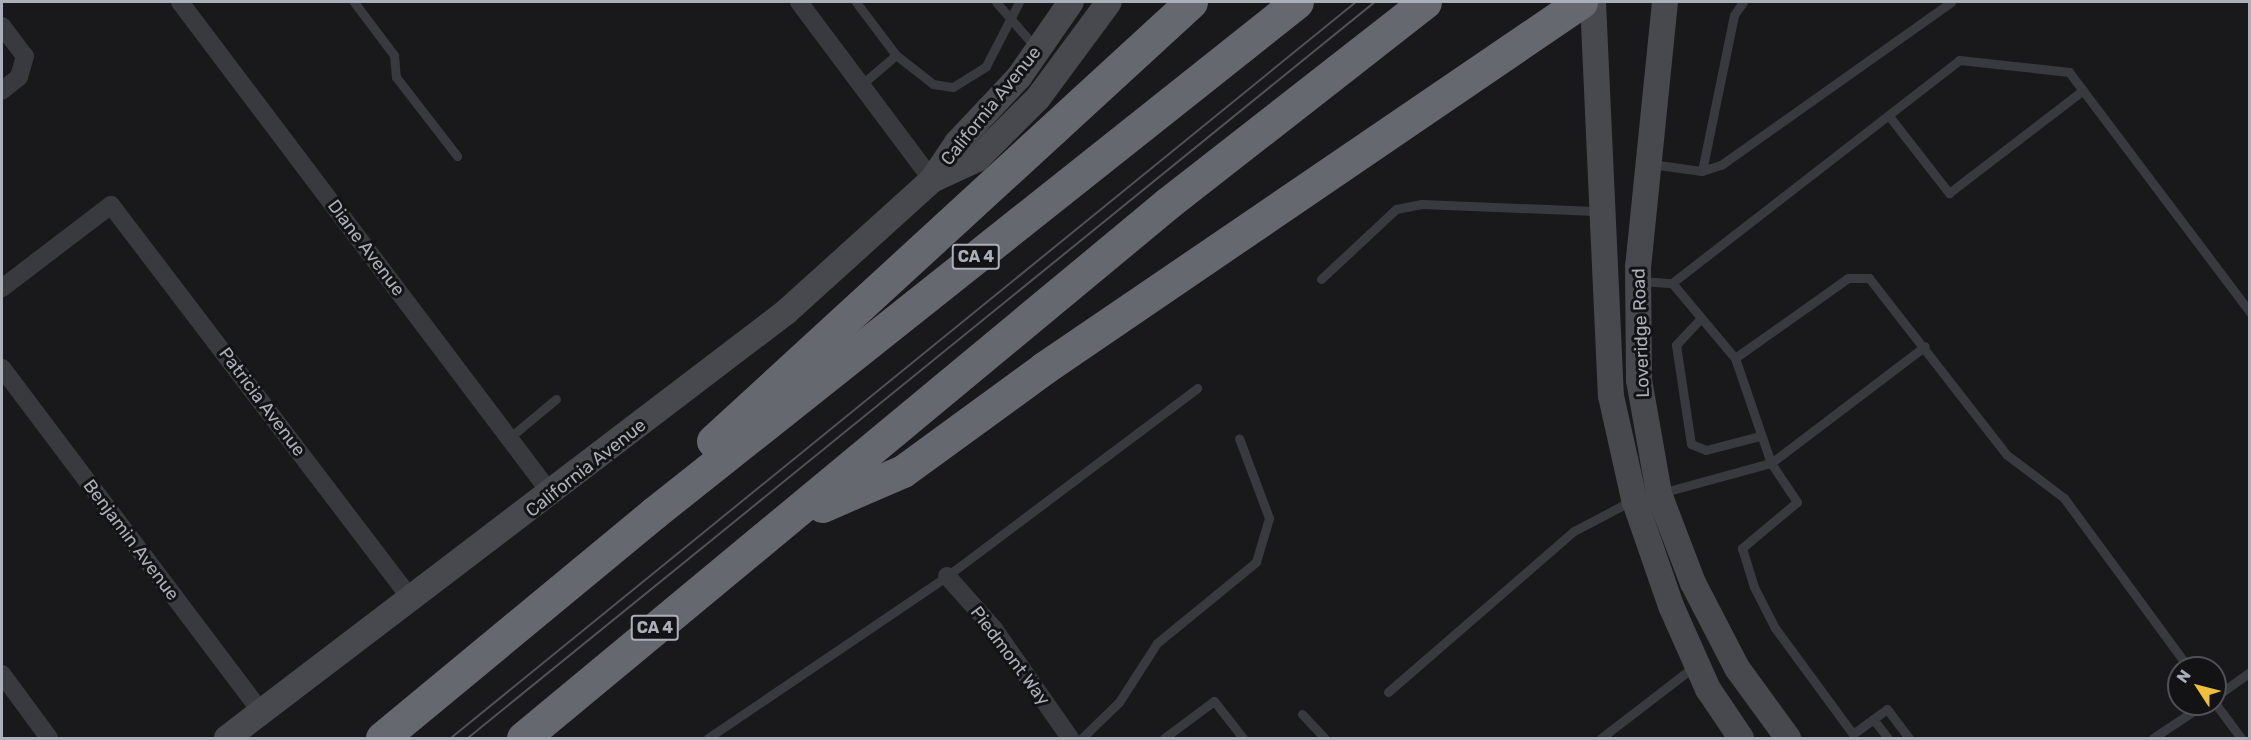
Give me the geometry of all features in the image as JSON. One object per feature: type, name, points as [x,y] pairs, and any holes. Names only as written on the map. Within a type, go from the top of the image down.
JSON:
[{"type":"highway","points":[[654,513],[679,471],[1191,2]]},
{"type":"highway","name":"CA 4","points":[[382,738],[654,513],[1297,2]]},
{"type":"highway","name":"CA 4","points":[[523,738],[789,520],[1168,203],[1425,2]]},
{"type":"highway","points":[[789,520],[903,471],[1044,368],[1581,2]]},
{"type":"main road","name":"California Avenue","points":[[227,738],[552,495],[786,312],[932,180],[1038,50],[1071,2]]},
{"type":"main road","name":"California Avenue","points":[[932,180],[977,159],[1023,113],[1082,45],[1109,2]]},
{"type":"main road","name":"Loveridge Road","points":[[1593,2],[1611,396],[1646,496],[1697,664],[1741,738]]},
{"type":"main road","name":"Loveridge Road","points":[[1665,2],[1638,281],[1638,380],[1646,496],[1737,668],[1788,738]]},
{"type":"street","name":"Diane Avenue","points":[[180,2],[552,495]]},
{"type":"street","points":[[799,2],[932,180]]},
{"type":"street","points":[[2,26],[24,56],[19,77],[2,91]]},
{"type":"street","name":"Patricia Avenue","points":[[2,288],[111,205],[412,600]]},
{"type":"street","name":"Benjamin Avenue","points":[[2,368],[262,713]]},
{"type":"street","name":"Piedmont Way","points":[[947,576],[994,629],[1070,738]]},
{"type":"street","points":[[2,674],[49,738]]},
{"type":"lane","points":[[354,2],[394,55],[396,77],[458,156]]},
{"type":"lane","points":[[856,2],[896,55],[933,84],[953,87],[986,66],[1013,21],[1019,2]]},
{"type":"lane","points":[[996,2],[1038,50]]},
{"type":"lane","points":[[1702,171],[1734,15],[1743,2]]},
{"type":"lane","points":[[1649,164],[1702,171],[1721,165],[1951,2]]},
{"type":"lane","points":[[861,85],[896,55]]},
{"type":"lane","points":[[1638,281],[1672,283],[1959,60],[2069,72],[2250,312]]},
{"type":"lane","points":[[1889,116],[1950,194],[2083,90]]},
{"type":"lane","points":[[1321,279],[1396,209],[1422,204],[1602,211]]},
{"type":"lane","points":[[1735,358],[1848,278],[1869,278],[1925,346],[2007,455],[2064,498],[2180,656]]},
{"type":"lane","points":[[1672,283],[1735,358],[1770,463],[1797,502],[1742,548],[1775,628],[1853,736],[1887,709],[1909,738]]},
{"type":"lane","points":[[1701,318],[1676,345],[1691,444],[1706,450],[1760,436]]},
{"type":"lane","points":[[1388,692],[1574,531],[1646,496],[1770,463],[1925,346]]},
{"type":"lane","points":[[708,738],[947,576],[1197,388]]},
{"type":"lane","points":[[509,438],[556,399]]},
{"type":"lane","points":[[1082,738],[1119,702],[1157,643],[1256,562],[1269,518],[1239,438]]},
{"type":"lane","points":[[1601,738],[1697,664]]},
{"type":"lane","points":[[2227,688],[2250,672]]},
{"type":"lane","points":[[1164,738],[1214,701],[1243,738]]},
{"type":"lane","points":[[1302,714],[1324,738]]},
{"type":"lane","points":[[2153,738],[2186,716]]},
{"type":"lane","points":[[2225,716],[2241,738]]},
{"type":"lane","points":[[1873,719],[1888,738]]},
{"type":"tram line","points":[[451,738],[1356,2]]},
{"type":"tram line","points":[[468,738],[1375,2]]}]
